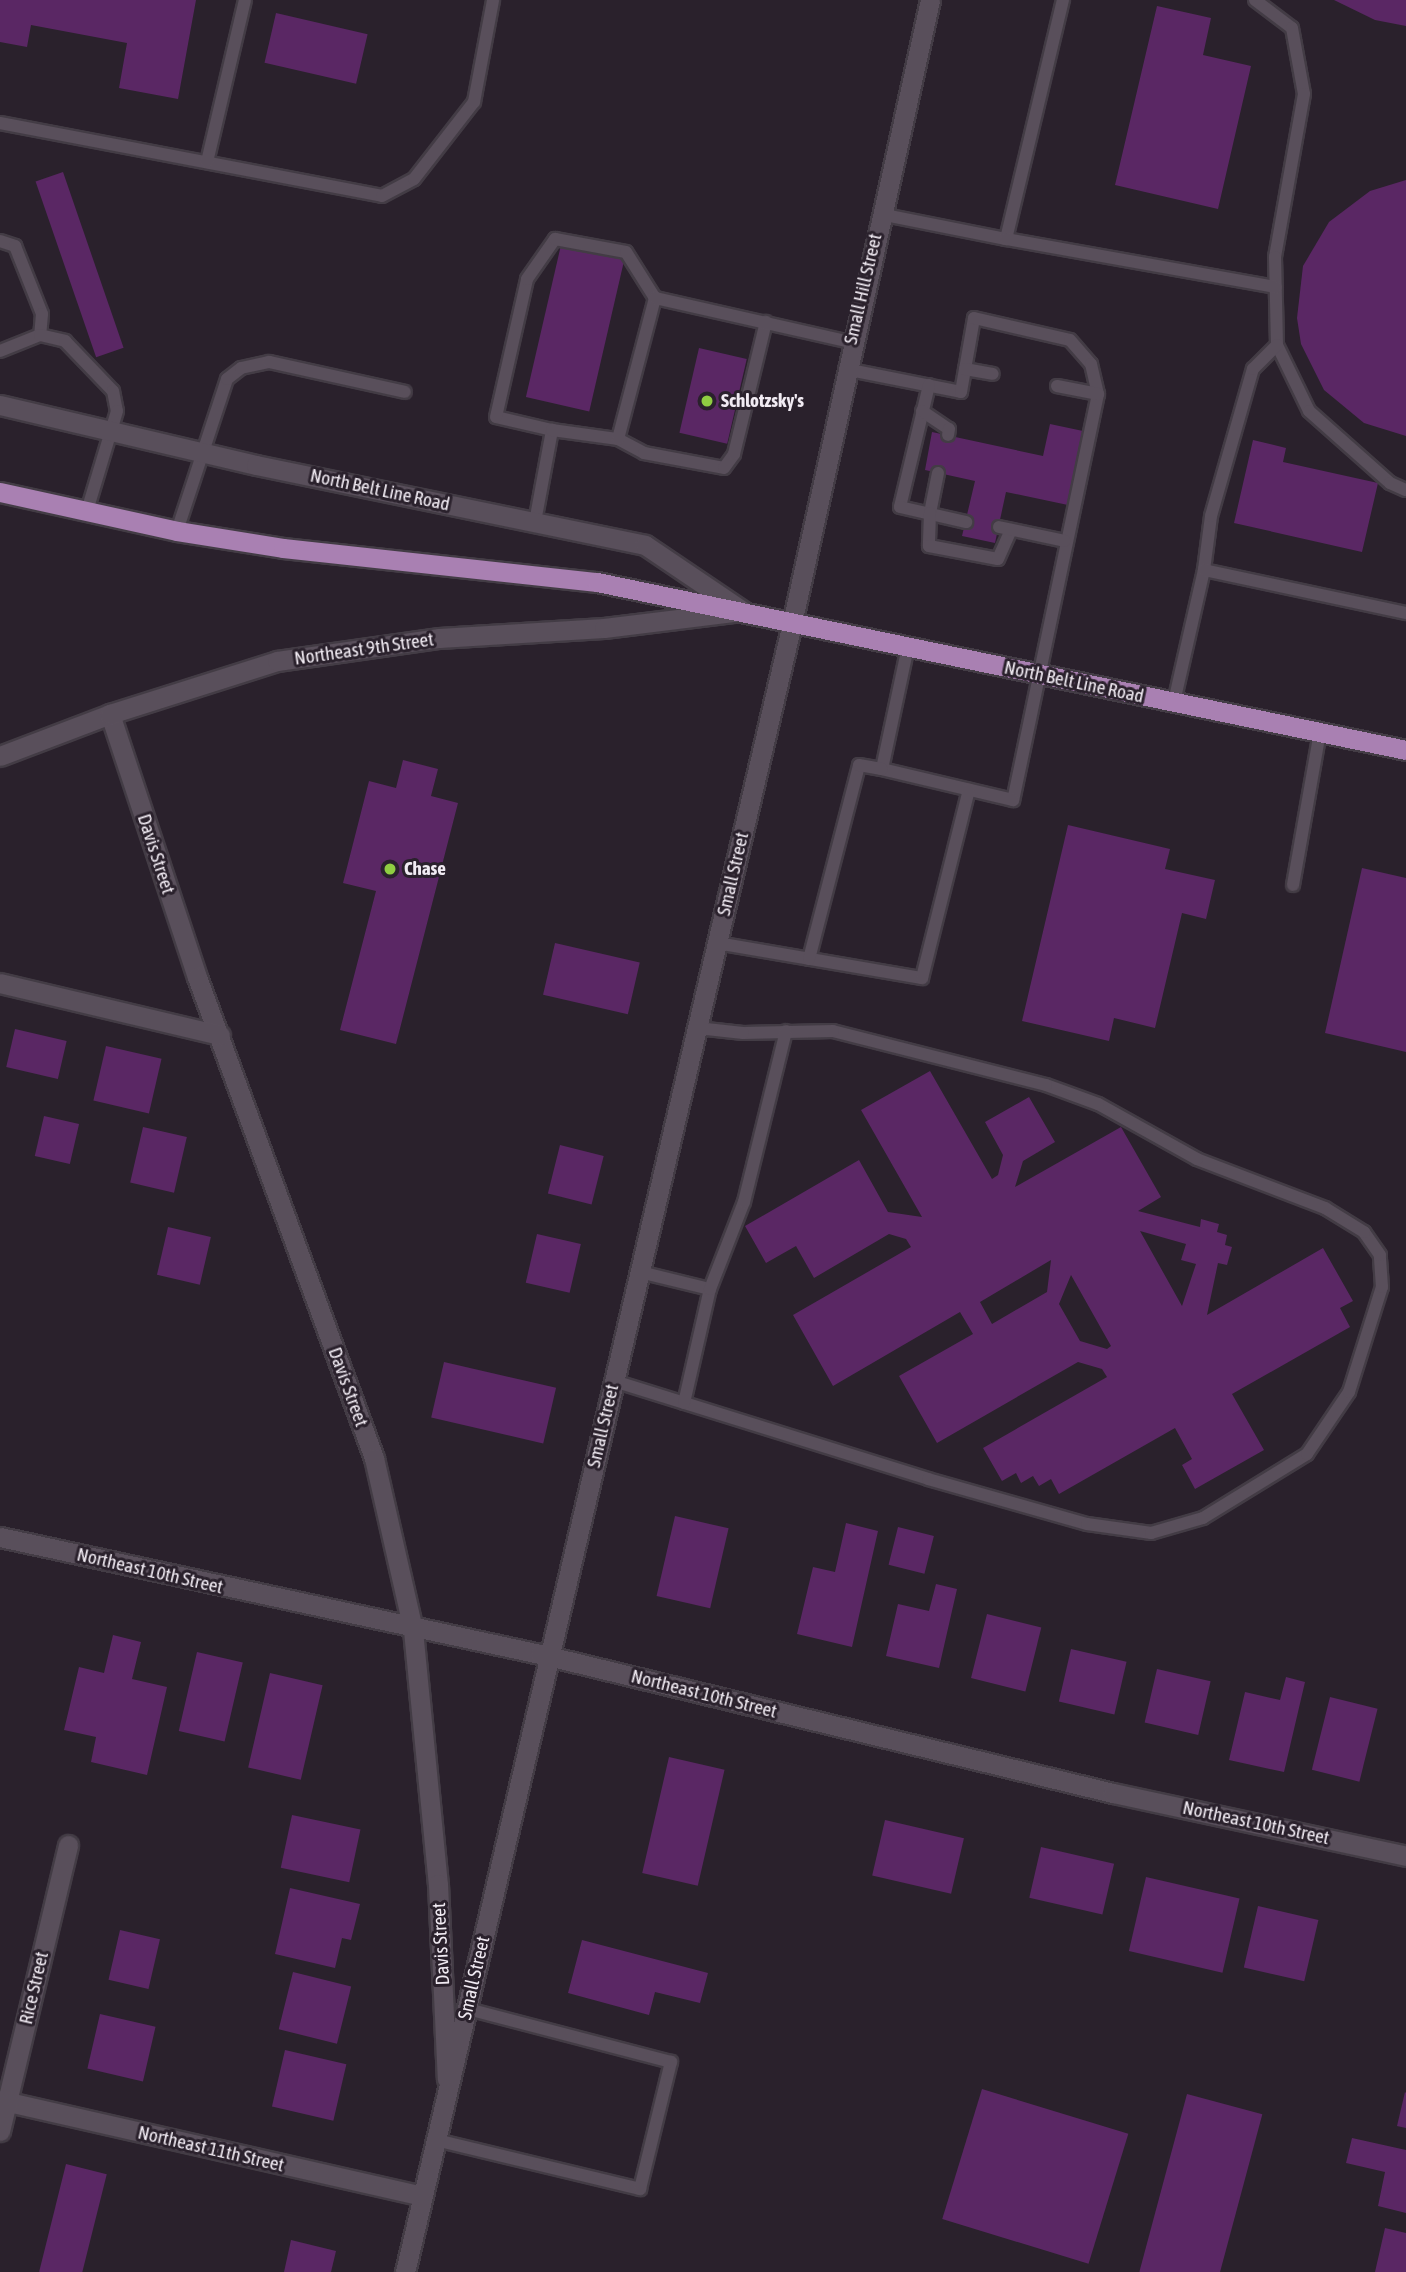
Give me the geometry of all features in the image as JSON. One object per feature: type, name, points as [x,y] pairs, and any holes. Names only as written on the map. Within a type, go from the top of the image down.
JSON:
[{"type":"main road","name":"North Belt Line Road","points":[[0,492],[177,531],[395,564],[597,582],[1406,750]]},
{"type":"street","name":"Small Hill Street","points":[[802,580],[845,369],[930,0]]},
{"type":"street","name":"North Belt Line Road","points":[[0,405],[202,452],[645,545],[743,611]]},
{"type":"street","name":"Small Street","points":[[405,2272],[802,580]]},
{"type":"street","name":"Northeast 9th Street","points":[[0,756],[110,714],[278,660],[439,638],[604,628],[743,611]]},
{"type":"street","name":"Davis Street","points":[[110,714],[220,1035],[374,1458],[413,1630],[438,1885],[447,2091]]},
{"type":"street","points":[[0,983],[220,1035]]},
{"type":"street","name":"Northeast 10th Street","points":[[0,1537],[413,1630],[549,1656],[1113,1793],[1406,1856]]},
{"type":"street","name":"Rice Street","points":[[0,2131],[4,2101],[68,1845]]},
{"type":"street","name":"Northeast 11th Street","points":[[4,2101],[422,2196]]},
{"type":"lane","points":[[207,162],[245,0]]},
{"type":"lane","points":[[0,123],[382,196],[414,179],[474,102],[493,0]]},
{"type":"lane","points":[[1006,239],[1063,0]]},
{"type":"lane","points":[[1255,0],[1292,28],[1304,94],[1275,257],[1277,345],[1309,411],[1390,484],[1406,490]]},
{"type":"lane","points":[[880,214],[1276,286]]},
{"type":"lane","points":[[766,322],[734,454],[724,468],[645,453],[618,439],[552,430],[496,417],[527,279],[555,239],[626,252],[655,298],[766,322],[851,342]]},
{"type":"lane","points":[[0,241],[15,246],[42,314],[40,335]]},
{"type":"lane","points":[[618,439],[655,298]]},
{"type":"lane","points":[[809,959],[859,765],[1013,800],[1065,541],[1098,394],[1091,363],[1070,340],[974,318],[961,392],[845,369]]},
{"type":"lane","points":[[0,351],[40,335],[65,341],[113,391],[117,411],[87,511]]},
{"type":"lane","points":[[1174,702],[1212,516],[1253,369],[1277,345]]},
{"type":"lane","points":[[177,531],[227,379],[241,368],[269,362],[405,392]]},
{"type":"lane","points":[[965,369],[993,374]]},
{"type":"lane","points":[[929,385],[900,508],[966,522]]},
{"type":"lane","points":[[1057,386],[1098,394]]},
{"type":"lane","points":[[922,411],[949,429],[947,435]]},
{"type":"lane","points":[[535,523],[552,430]]},
{"type":"lane","points":[[938,473],[930,513],[929,547],[998,559],[1005,528],[1065,541]]},
{"type":"lane","points":[[1203,570],[1406,613]]},
{"type":"lane","points":[[882,769],[908,647]]},
{"type":"lane","points":[[1293,885],[1320,732]]},
{"type":"lane","points":[[717,943],[922,978],[969,790]]},
{"type":"lane","points":[[614,1381],[1073,1520],[1151,1533],[1203,1518],[1307,1454],[1349,1392],[1382,1287],[1380,1255],[1364,1232],[1325,1208],[1197,1159],[1098,1104],[1046,1085],[901,1046],[833,1031],[743,1033],[696,1028]]},
{"type":"lane","points":[[684,1404],[710,1289],[744,1202],[786,1031]]},
{"type":"lane","points":[[640,1272],[710,1289]]},
{"type":"lane","points":[[436,2140],[640,2189],[671,2062],[467,2009]]},
{"type":"building","points":[[0,0],[196,0],[178,99],[119,88],[127,43],[31,25],[27,47],[0,42]]},
{"type":"building","points":[[1334,0],[1406,0],[1406,26],[1375,20]]},
{"type":"building","points":[[1157,6],[1211,18],[1203,55],[1251,66],[1218,209],[1115,185]]},
{"type":"building","points":[[276,13],[368,34],[356,84],[265,63]]},
{"type":"building","points":[[63,172],[124,348],[96,357],[36,181]]},
{"type":"building","points":[[1406,180],[1406,436],[1364,423],[1324,390],[1301,344],[1297,318],[1303,266],[1329,222],[1370,191]]},
{"type":"building","points":[[561,245],[624,260],[589,412],[526,397]]},
{"type":"building","points":[[699,348],[747,359],[727,444],[679,433]]},
{"type":"building","points":[[1050,424],[1083,431],[1068,505],[1006,492],[995,543],[962,536],[975,481],[925,470],[932,432],[1043,456]]},
{"type":"building","points":[[1253,440],[1286,448],[1283,462],[1378,483],[1362,552],[1234,523]]},
{"type":"building","points":[[403,760],[438,769],[431,796],[458,803],[396,1044],[340,1030],[376,891],[343,883],[369,781],[396,788]]},
{"type":"building","points":[[1068,825],[1170,849],[1165,869],[1215,880],[1206,919],[1182,913],[1155,1028],[1114,1018],[1109,1041],[1022,1021]]},
{"type":"building","points":[[1362,868],[1406,878],[1406,1052],[1325,1033]]},
{"type":"building","points":[[555,943],[640,963],[628,1014],[543,995]]},
{"type":"building","points":[[15,1029],[67,1041],[58,1079],[6,1067]]},
{"type":"building","points":[[106,1046],[162,1059],[149,1113],[93,1101]]},
{"type":"building","points":[[930,1071],[992,1179],[998,1175],[1003,1155],[985,1122],[1029,1097],[1055,1142],[1023,1161],[1015,1187],[1121,1127],[1161,1197],[1138,1211],[1200,1227],[1201,1219],[1219,1224],[1217,1232],[1227,1235],[1225,1245],[1232,1247],[1227,1265],[1218,1263],[1207,1315],[1323,1248],[1353,1301],[1340,1308],[1350,1327],[1232,1394],[1264,1450],[1195,1489],[1182,1465],[1192,1459],[1175,1428],[1059,1494],[1051,1479],[1039,1486],[1033,1476],[1021,1483],[1016,1473],[1002,1481],[983,1448],[1107,1377],[1102,1369],[1078,1362],[937,1443],[899,1376],[973,1334],[960,1312],[833,1386],[793,1315],[911,1247],[906,1239],[889,1234],[814,1278],[796,1246],[766,1263],[745,1226],[859,1160],[888,1212],[922,1217],[861,1110]],"holes":[[[1140,1231],[1186,1244],[1181,1260],[1196,1264],[1182,1306]],[[1051,1260],[1047,1292],[992,1324],[980,1302]],[[1071,1275],[1111,1346],[1107,1349],[1080,1341],[1059,1304]]]},
{"type":"building","points":[[44,1116],[79,1124],[70,1164],[35,1156]]},
{"type":"building","points":[[143,1127],[187,1137],[174,1193],[130,1183]]},
{"type":"building","points":[[560,1145],[604,1156],[592,1204],[548,1194]]},
{"type":"building","points":[[168,1227],[211,1237],[200,1285],[157,1275]]},
{"type":"building","points":[[537,1234],[581,1244],[570,1293],[526,1283]]},
{"type":"building","points":[[444,1362],[556,1388],[543,1443],[431,1418]]},
{"type":"building","points":[[675,1516],[729,1528],[710,1608],[657,1596]]},
{"type":"building","points":[[846,1523],[878,1531],[852,1647],[797,1634],[813,1567],[835,1572]]},
{"type":"building","points":[[898,1527],[934,1536],[924,1574],[889,1565]]},
{"type":"building","points":[[936,1584],[957,1589],[939,1668],[886,1656],[898,1604],[929,1611]]},
{"type":"building","points":[[987,1614],[1041,1628],[1025,1692],[971,1678]]},
{"type":"building","points":[[113,1635],[141,1642],[132,1679],[167,1687],[147,1775],[91,1762],[96,1737],[64,1730],[79,1667],[104,1673]]},
{"type":"building","points":[[1071,1649],[1127,1662],[1114,1714],[1059,1702]]},
{"type":"building","points":[[197,1652],[243,1663],[225,1741],[179,1731]]},
{"type":"building","points":[[1157,1669],[1211,1681],[1198,1735],[1145,1723]]},
{"type":"building","points":[[270,1673],[323,1685],[301,1780],[248,1768]]},
{"type":"building","points":[[1286,1677],[1305,1682],[1284,1772],[1229,1760],[1245,1692],[1280,1700]]},
{"type":"building","points":[[1330,1697],[1378,1709],[1359,1782],[1312,1770]]},
{"type":"building","points":[[669,1757],[725,1770],[698,1886],[642,1873]]},
{"type":"building","points":[[292,1815],[360,1830],[349,1882],[281,1868]]},
{"type":"building","points":[[885,1820],[964,1838],[951,1894],[872,1876]]},
{"type":"building","points":[[1041,1847],[1114,1864],[1102,1915],[1029,1898]]},
{"type":"building","points":[[1146,1877],[1240,1899],[1222,1973],[1129,1951]]},
{"type":"building","points":[[290,1888],[360,1904],[351,1940],[342,1938],[335,1968],[275,1954]]},
{"type":"building","points":[[1258,1906],[1318,1920],[1304,1981],[1244,1967]]},
{"type":"building","points":[[120,1930],[160,1939],[148,1989],[109,1980]]},
{"type":"building","points":[[582,1940],[708,1973],[700,2003],[655,1992],[649,2015],[568,1993]]},
{"type":"building","points":[[293,1972],[351,1987],[337,2044],[279,2029]]},
{"type":"building","points":[[100,2014],[156,2027],[143,2081],[87,2069]]},
{"type":"building","points":[[285,2050],[346,2064],[333,2121],[272,2107]]},
{"type":"building","points":[[982,2089],[1128,2134],[1089,2264],[942,2219]]},
{"type":"building","points":[[1406,2093],[1406,2128],[1397,2126]]},
{"type":"building","points":[[1187,2094],[1262,2114],[1220,2272],[1139,2272]]},
{"type":"building","points":[[1352,2138],[1406,2150],[1406,2213],[1378,2206],[1385,2172],[1346,2163]]},
{"type":"building","points":[[66,2164],[107,2174],[82,2272],[39,2272]]},
{"type":"building","points":[[1385,2228],[1406,2233],[1406,2272],[1375,2272]]},
{"type":"building","points":[[291,2240],[336,2251],[331,2272],[284,2272]]},
{"type":"place","name":"Schlotzsky's","points":[[707,401]]},
{"type":"place","name":"Chase","points":[[390,869]]}]
